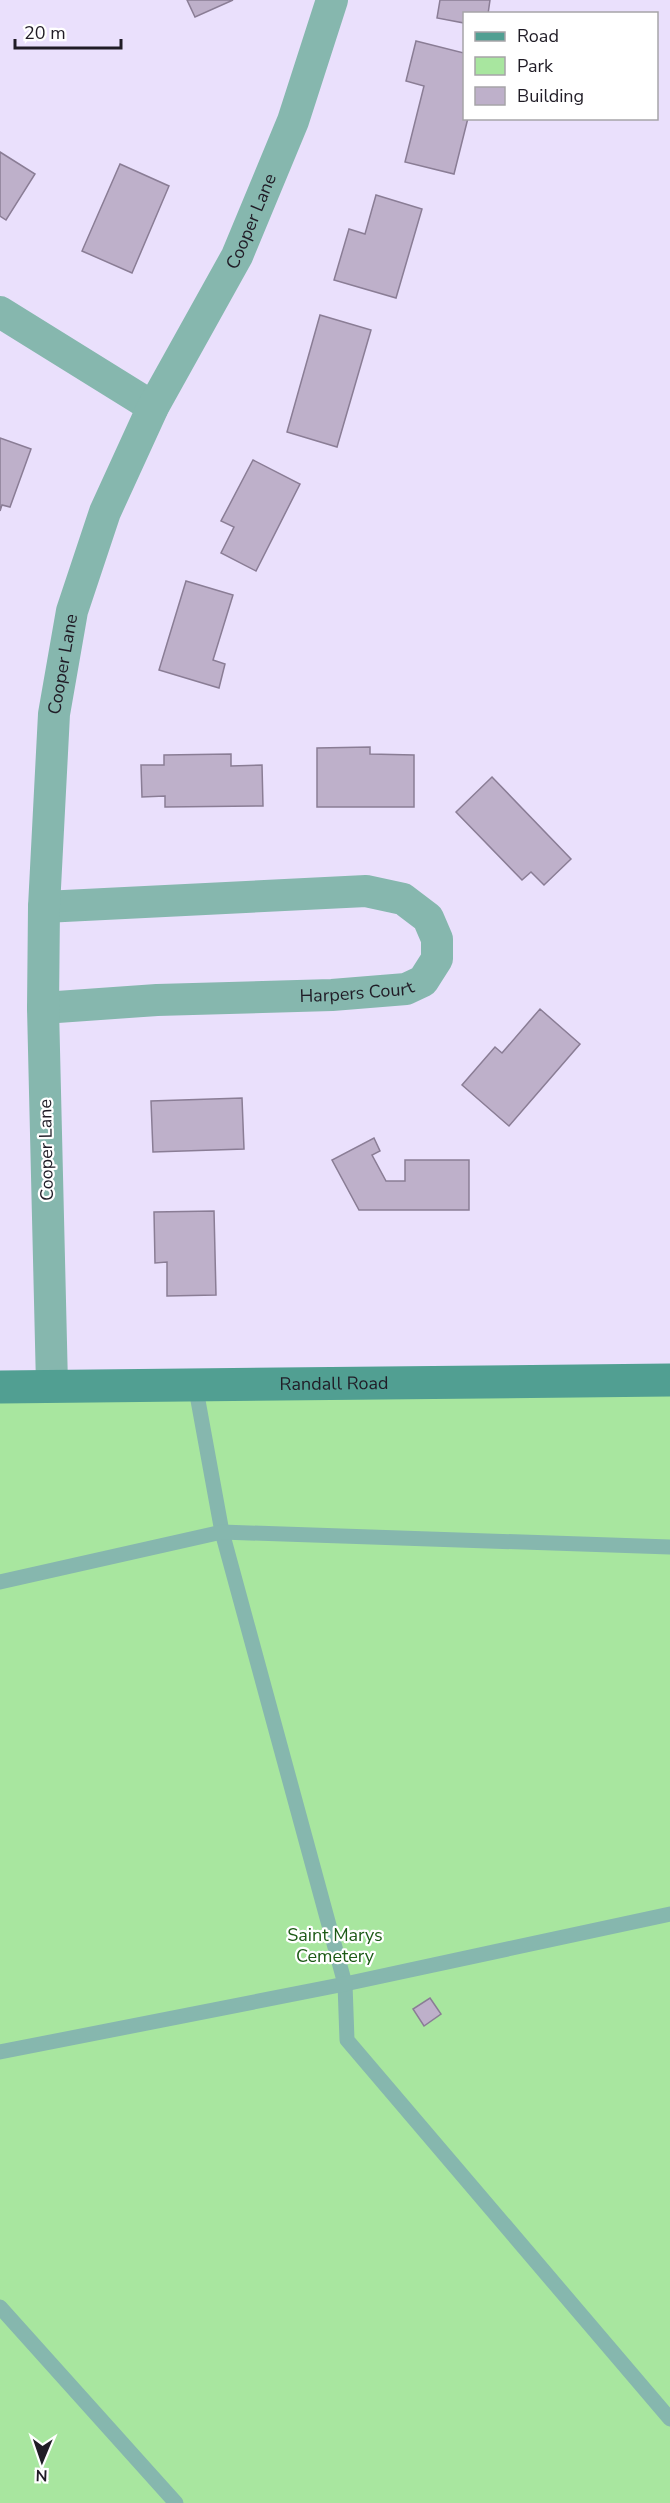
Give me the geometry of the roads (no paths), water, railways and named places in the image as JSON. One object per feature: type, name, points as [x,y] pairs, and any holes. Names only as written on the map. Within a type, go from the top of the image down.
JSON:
[{"type":"street","name":"Cooper Lane","points":[[52,1385],[43,1008],[44,907],[54,714],[72,611],[105,512],[153,407],[237,256],[293,121],[332,0]]},
{"type":"street","points":[[0,312],[153,407]]},
{"type":"street","name":"Harpers Court","points":[[43,1008],[157,1000],[332,995],[406,988],[423,981],[432,967],[436,959],[437,939],[428,918],[403,899],[366,891],[44,907]]},
{"type":"street","name":"Randall Road","points":[[0,1387],[670,1380]]},
{"type":"lane","points":[[195,1384],[222,1532],[345,1984],[347,2040],[670,2419]]},
{"type":"lane","points":[[0,1582],[222,1532],[670,1547]]},
{"type":"lane","points":[[0,2052],[345,1984],[670,1914]]},
{"type":"lane","points":[[0,2307],[176,2503]]},
{"type":"park label","name":"Saint Marys Cemetery","points":[[335,1945]]}]
